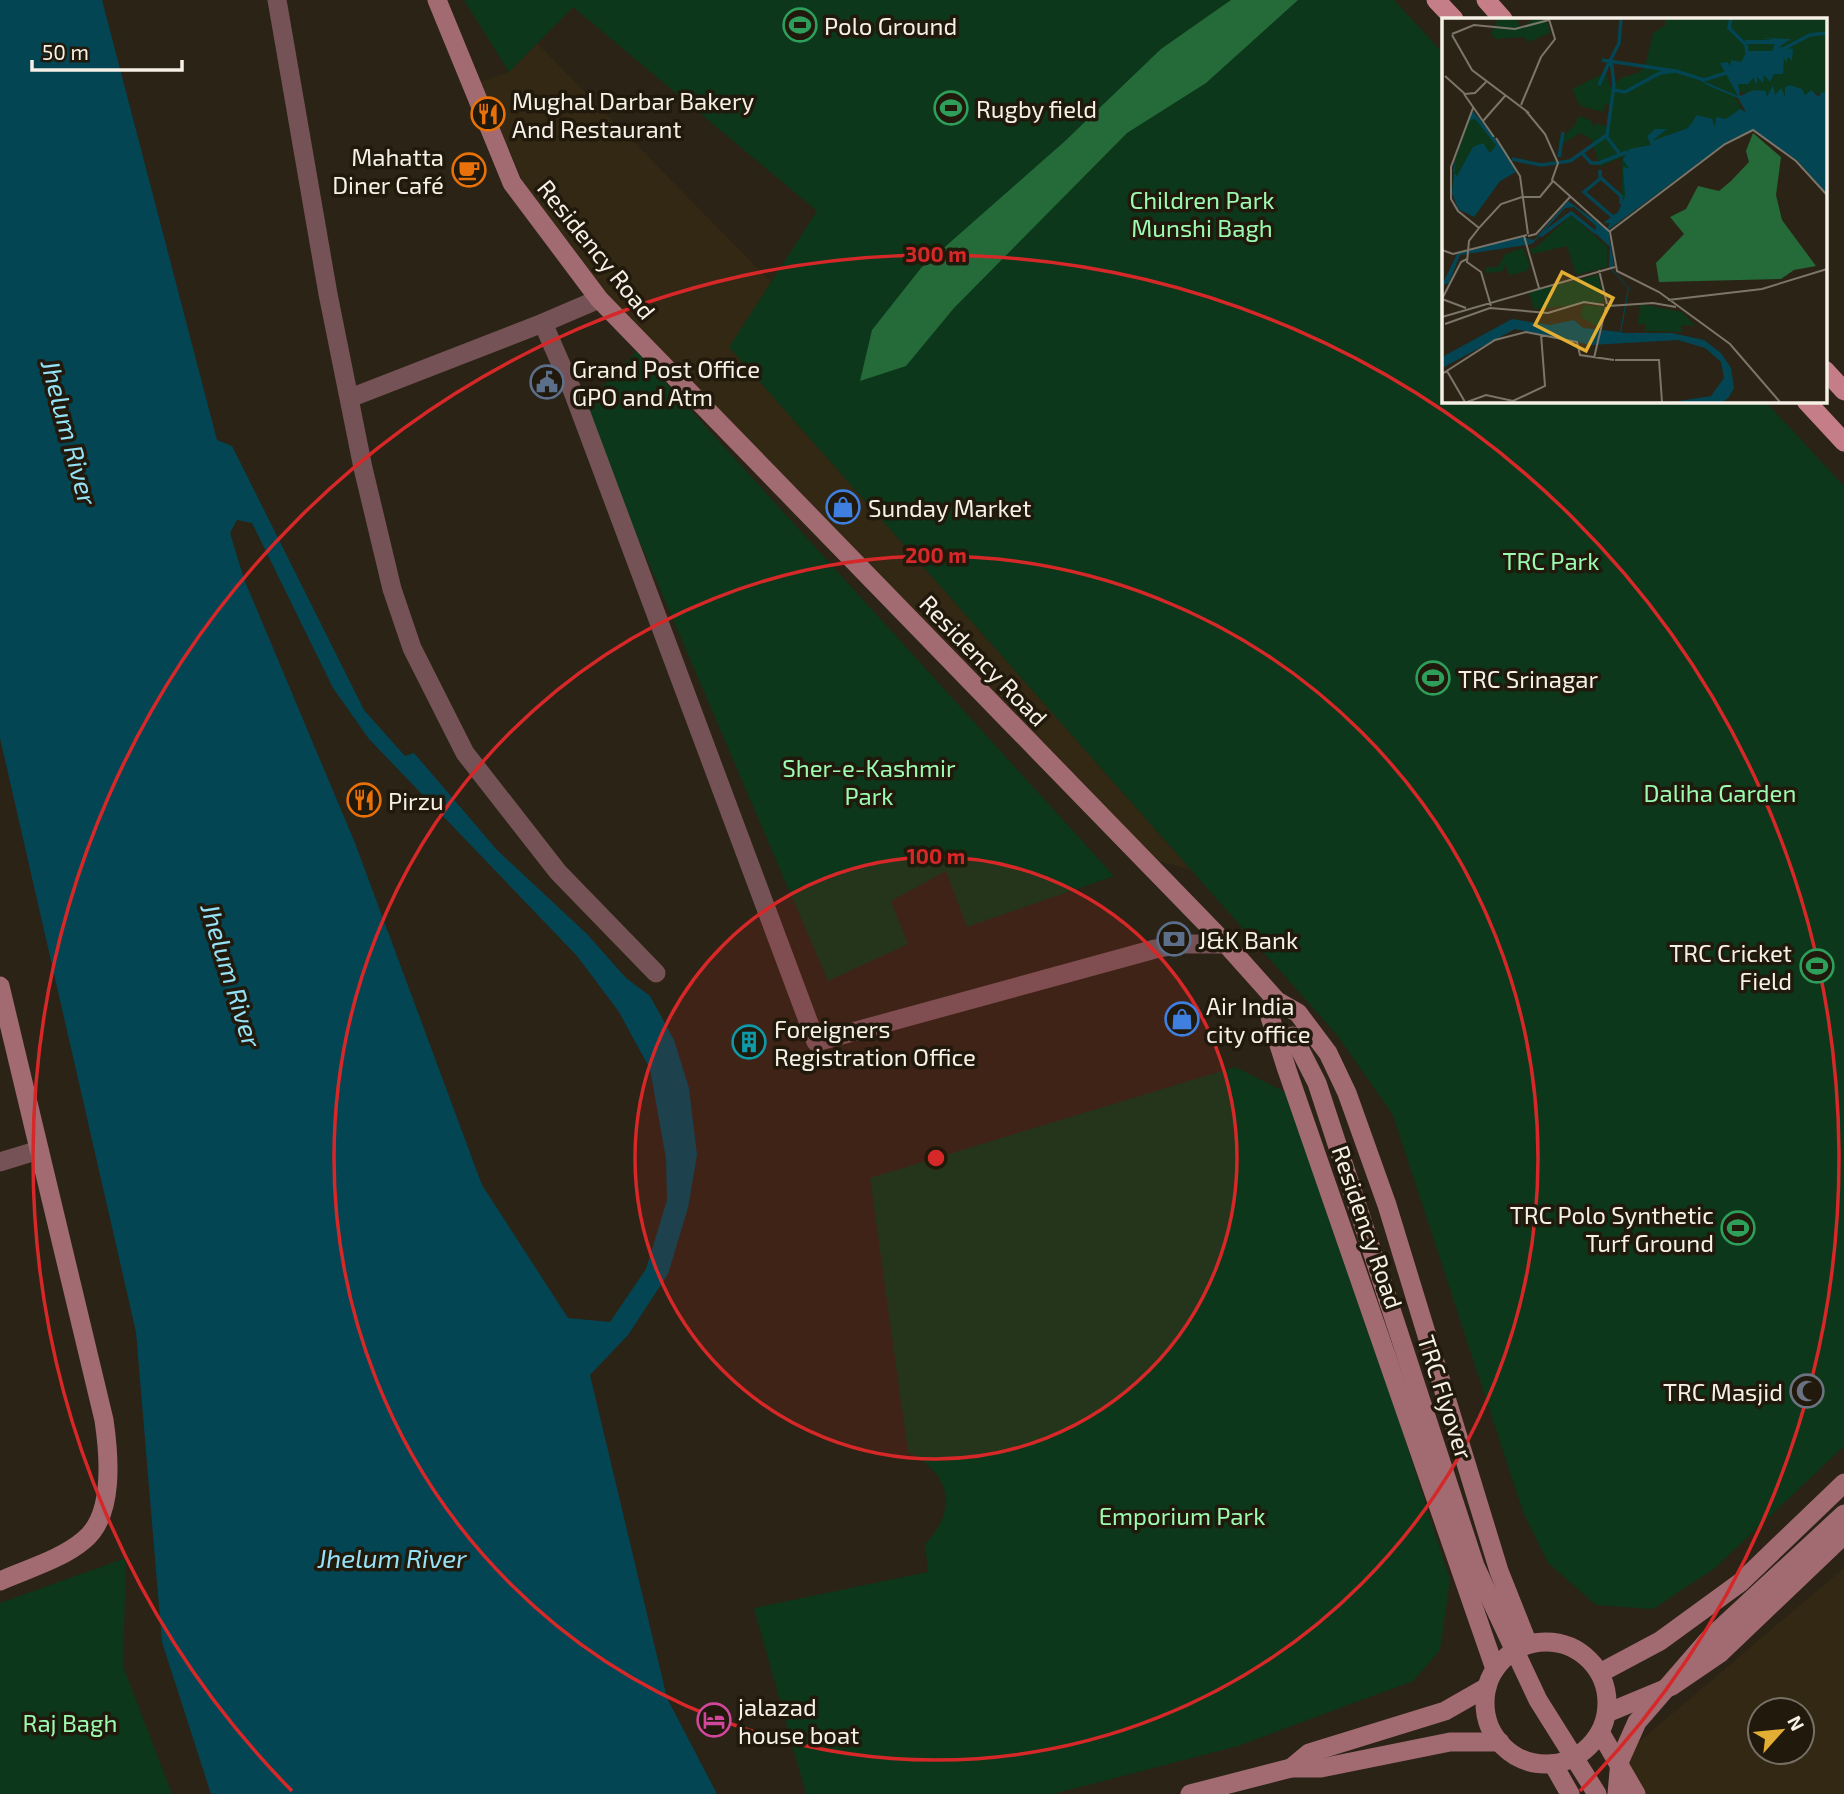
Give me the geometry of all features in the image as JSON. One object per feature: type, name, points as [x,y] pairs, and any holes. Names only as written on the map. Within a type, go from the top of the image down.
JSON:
[{"type":"main road","name":"Residency Road","points":[[438,0],[512,183],[599,299],[1227,944],[1277,1001],[1298,1013],[1328,1053],[1347,1093],[1387,1205],[1499,1571],[1528,1644]]},
{"type":"main road","points":[[1436,0],[1453,18]]},
{"type":"main road","points":[[1486,0],[1502,18]]},
{"type":"main road","points":[[1826,371],[1844,391]]},
{"type":"main road","points":[[1807,402],[1844,442]]},
{"type":"main road","points":[[0,986],[104,1420],[111,1466],[100,1516],[86,1540],[0,1581]]},
{"type":"main road","name":"Residency Road","points":[[1277,1001],[1270,1017],[1491,1678]]},
{"type":"main road","name":"TRC Flyover","points":[[1277,1001],[1317,1083],[1475,1566],[1538,1700],[1597,1794]]},
{"type":"main road","points":[[1600,1673],[1660,1641],[1741,1582],[1844,1483]]},
{"type":"main road","points":[[1617,1794],[1620,1760],[1637,1722],[1708,1640],[1844,1514]]},
{"type":"main road","points":[[1607,1713],[1672,1686],[1719,1654],[1844,1535]]},
{"type":"main road","points":[[1291,1768],[1309,1753],[1445,1711],[1491,1678],[1510,1654],[1528,1644],[1549,1642],[1569,1646],[1587,1657],[1600,1673],[1607,1693],[1607,1713],[1600,1732],[1588,1747],[1572,1758],[1553,1764],[1534,1762],[1515,1755],[1500,1742],[1490,1726],[1485,1706],[1491,1678]]},
{"type":"main road","points":[[1600,1732],[1636,1794]]},
{"type":"main road","points":[[1190,1794],[1291,1768],[1321,1768],[1450,1742],[1500,1742]]},
{"type":"main road","points":[[1553,1764],[1570,1794]]},
{"type":"street","points":[[277,0],[328,294],[363,468],[392,589],[412,648],[465,753],[558,872],[656,973]]},
{"type":"street","points":[[350,398],[599,299]]},
{"type":"street","points":[[543,323],[573,392],[816,1042],[1145,952],[1181,944],[1227,944]]},
{"type":"street","points":[[0,1162],[38,1150]]},
{"type":"shaded area","name":"Sunday Market","points":[[537,43],[771,282],[730,348],[1191,870],[1154,860],[608,295],[523,182],[480,82],[509,72]]},
{"type":"shaded area","points":[[1844,1568],[1844,1794],[1616,1794],[1621,1757]]},
{"type":"green space","name":"TRC Srinagar","points":[[464,0],[1394,0],[1442,52],[1442,402],[1766,402],[1844,486],[1844,1446],[1715,1568],[1653,1609],[1596,1605],[1548,1563],[1523,1512],[1393,1115],[1337,1035],[729,347],[817,211],[573,7],[509,72]]},
{"type":"green space","points":[[1231,0],[1298,0],[1206,83],[1127,133],[954,308],[906,366],[860,381],[872,330],[921,268],[1064,142],[1161,49]]},
{"type":"green space","name":"Sher-e-Kashmir Park","points":[[637,351],[1114,876],[967,927],[946,871],[891,901],[908,944],[828,981],[582,407]]},
{"type":"green space","name":"Emporium Park","points":[[1235,1067],[1291,1095],[1330,1206],[1450,1580],[1440,1650],[1413,1681],[1238,1746],[1053,1794],[806,1794],[754,1608],[928,1572],[925,1544],[943,1518],[946,1505],[941,1481],[933,1470],[908,1452],[870,1178]]},
{"type":"green space","name":"Raj Bagh","points":[[126,1558],[123,1666],[172,1794],[0,1794],[0,1603]]},
{"type":"water","name":"Jhelum River","points":[[0,0],[102,0],[217,440],[232,446],[364,710],[405,756],[414,753],[497,850],[587,934],[626,978],[650,996],[674,1040],[689,1088],[697,1155],[688,1208],[668,1274],[628,1335],[590,1375],[667,1698],[717,1794],[211,1794],[162,1642],[136,1332],[0,738]],"holes":[[[237,520],[252,523],[333,688],[369,739],[577,956],[619,1012],[650,1069],[666,1159],[667,1200],[646,1269],[610,1322],[568,1318],[482,1185],[355,843],[244,579],[230,533]]]},
{"type":"place","name":"Polo Ground","points":[[800,25]]},
{"type":"place","name":"Rugby field","points":[[951,108]]},
{"type":"place","name":"Mughal Darbar Bakery And Restaurant","points":[[488,114]]},
{"type":"place","name":"Mahatta Diner Café","points":[[469,170]]},
{"type":"place","name":"Grand Post Office GPO and Atm","points":[[547,382]]},
{"type":"place","name":"Sunday Market","points":[[843,507]]},
{"type":"place","name":"TRC Srinagar","points":[[1433,678]]},
{"type":"place","name":"Pirzu","points":[[364,800]]},
{"type":"place","name":"J&K Bank","points":[[1174,939]]},
{"type":"place","name":"TRC Cricket Field","points":[[1817,966]]},
{"type":"place","name":"Air India city office","points":[[1182,1019]]},
{"type":"place","name":"Foreigners Registration Office","points":[[749,1042]]},
{"type":"place","name":"TRC Polo Synthetic Turf Ground","points":[[1738,1228]]},
{"type":"place","name":"TRC Masjid","points":[[1807,1391]]},
{"type":"place","name":"jalazad house boat","points":[[714,1720]]},
{"type":"park label","name":"Children Park Munshi Bagh","points":[[1202,213]]},
{"type":"park label","name":"TRC Park","points":[[1551,560]]},
{"type":"park label","name":"Daliha Garden","points":[[1720,792]]}]
